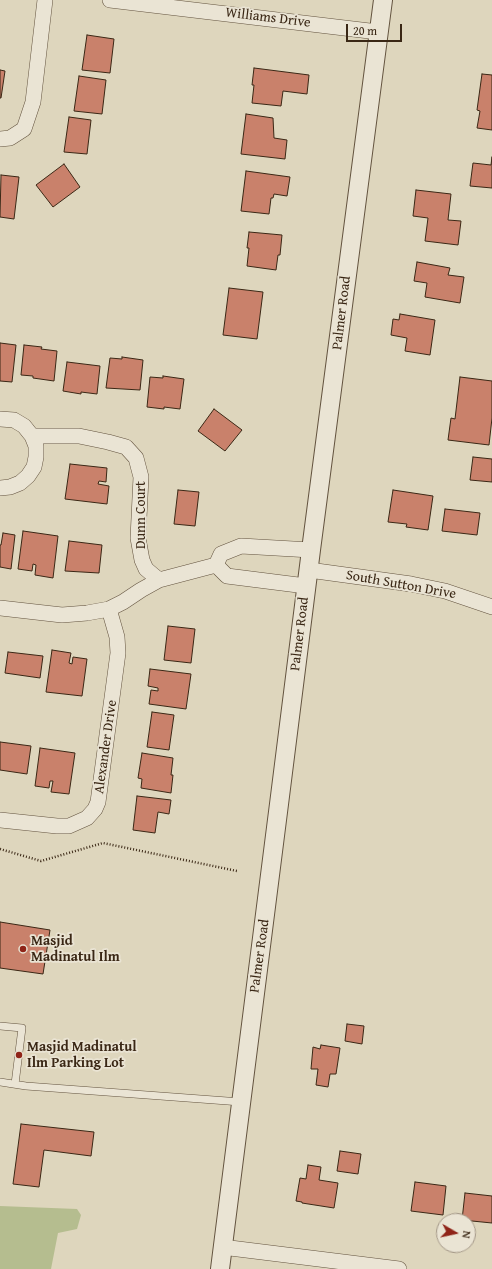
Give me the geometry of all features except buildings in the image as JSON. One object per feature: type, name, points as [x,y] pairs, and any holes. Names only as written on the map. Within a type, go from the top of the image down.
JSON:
[{"type":"street","points":[[0,139],[10,138],[24,129],[33,102],[45,0]]},
{"type":"street","name":"Williams Drive","points":[[110,0],[378,32]]},
{"type":"street","name":"Palmer Road","points":[[220,1269],[311,550],[383,0]]},
{"type":"street","points":[[0,419],[14,420],[24,426],[32,436],[36,446],[34,467],[28,476],[20,483],[10,487],[0,488]]},
{"type":"street","name":"Dunn Court","points":[[32,436],[79,436],[108,442],[126,447],[136,458],[141,477],[138,538],[142,560],[146,569],[159,580]]},
{"type":"street","points":[[0,608],[62,615],[109,608],[123,602],[159,580],[216,565],[221,554],[241,546],[311,550]]},
{"type":"street","name":"South Sutton Drive","points":[[216,565],[227,576],[308,578],[411,584],[445,591],[492,607]]},
{"type":"street","name":"Alexander Drive","points":[[0,820],[69,826],[87,818],[95,809],[98,802],[118,653],[117,637],[109,608]]},
{"type":"street","points":[[222,1247],[399,1269]]},
{"type":"lane","points":[[0,1026],[22,1028],[15,1084]]},
{"type":"lane","points":[[0,1082],[241,1102]]},
{"type":"path","points":[[0,849],[41,861],[103,842],[237,870]]},
{"type":"green space","points":[[0,1206],[77,1209],[81,1215],[77,1229],[58,1233],[51,1269],[0,1269]]},
{"type":"place","name":"Masjid Madinatul Ilm","points":[[23,949]]},
{"type":"place","name":"Masjid Madinatul Ilm Parking Lot","points":[[19,1055]]}]
